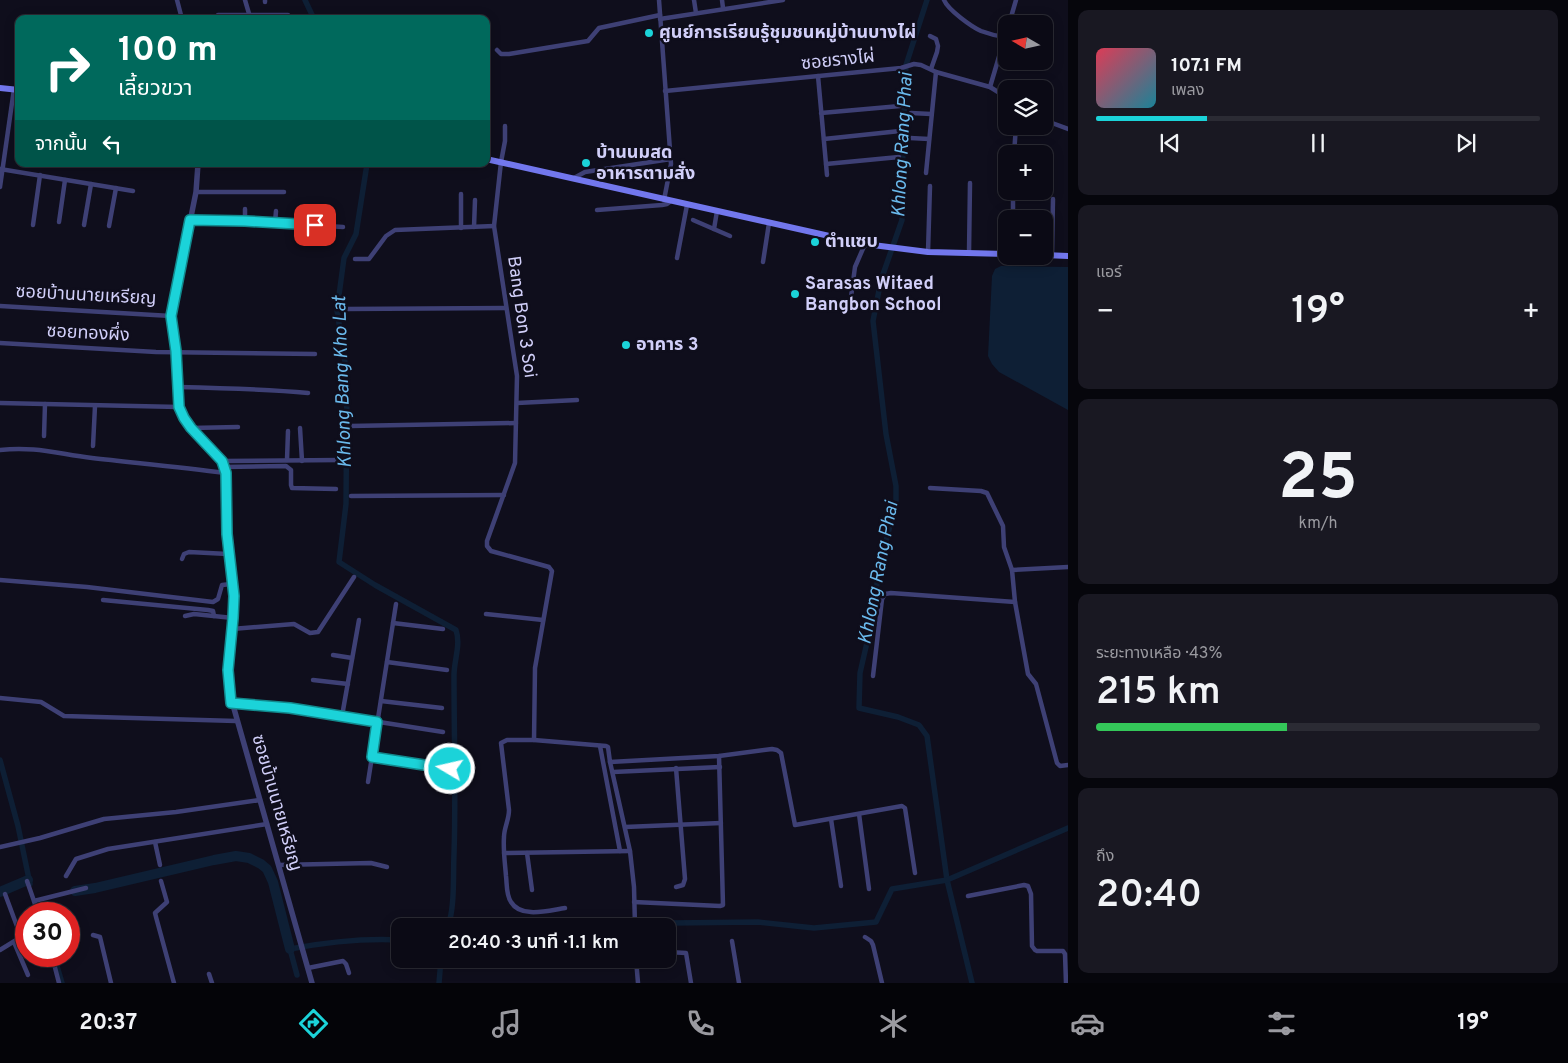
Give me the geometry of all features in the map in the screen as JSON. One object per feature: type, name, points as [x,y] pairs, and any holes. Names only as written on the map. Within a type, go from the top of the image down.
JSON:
[{"type":"main road","points":[[0,88],[15,90]]},
{"type":"main road","points":[[490,160],[865,244],[928,252],[998,254]]},
{"type":"main road","points":[[1053,255],[1068,256]]},
{"type":"street","points":[[177,0],[181,15]]},
{"type":"street","points":[[245,0],[249,15]]},
{"type":"street","points":[[597,210],[667,204],[671,158],[659,0]]},
{"type":"street","points":[[694,0],[696,13]]},
{"type":"street","points":[[722,0],[723,8]]},
{"type":"street","points":[[497,50],[501,54],[509,54],[588,41],[599,28],[660,17],[696,13],[749,2],[783,0]]},
{"type":"street","points":[[944,0],[948,7],[974,27],[987,33],[998,34]]},
{"type":"street","points":[[1012,15],[1016,0]]},
{"type":"street","points":[[930,36],[936,39],[938,46],[931,69]]},
{"type":"street","points":[[990,87],[998,61]]},
{"type":"street","name":"ซอยรางไผ่","points":[[665,92],[901,68],[914,64],[990,87],[998,92]]},
{"type":"street","points":[[926,173],[936,72]]},
{"type":"street","points":[[818,76],[827,175]]},
{"type":"street","points":[[0,187],[1,169],[15,100]]},
{"type":"street","points":[[821,112],[900,106]]},
{"type":"street","points":[[911,112],[931,114]]},
{"type":"street","points":[[1053,123],[1068,129]]},
{"type":"street","name":"Bang Bon 3 Soi","points":[[505,126],[506,141],[501,162],[494,226],[517,376],[515,467],[487,541],[491,551],[551,569],[552,574],[535,668],[534,740]]},
{"type":"street","points":[[824,139],[900,131]]},
{"type":"street","points":[[910,138],[929,140]]},
{"type":"street","points":[[574,178],[585,172],[671,158]]},
{"type":"street","points":[[826,164],[899,158]]},
{"type":"street","name":"ซอยบ้านนายเหรียญ","points":[[198,167],[196,192],[171,316],[176,351],[179,407],[191,428],[224,467],[228,554],[234,596],[228,680],[231,703],[312,983]]},
{"type":"street","points":[[1,169],[133,191]]},
{"type":"street","points":[[33,225],[40,175]]},
{"type":"street","points":[[59,222],[65,180]]},
{"type":"street","points":[[969,253],[970,183]]},
{"type":"street","points":[[84,225],[91,184]]},
{"type":"street","points":[[928,252],[930,186]]},
{"type":"street","points":[[109,226],[116,188]]},
{"type":"street","points":[[196,192],[284,192]]},
{"type":"street","points":[[461,194],[461,228]]},
{"type":"street","points":[[474,227],[475,200]]},
{"type":"street","points":[[677,258],[687,205]]},
{"type":"street","points":[[245,209],[245,221]]},
{"type":"street","points":[[300,224],[301,209]]},
{"type":"street","points":[[275,223],[276,211]]},
{"type":"street","points":[[714,230],[717,211]]},
{"type":"street","points":[[190,220],[245,221],[343,227]]},
{"type":"street","points":[[693,220],[730,236]]},
{"type":"street","points":[[763,262],[769,223]]},
{"type":"street","points":[[355,259],[370,259],[386,236],[394,230],[494,226]]},
{"type":"street","points":[[851,297],[855,268],[865,244]]},
{"type":"street","name":"ซอยบ้านนายเหรียญ","points":[[0,306],[171,316]]},
{"type":"street","points":[[346,309],[506,308]]},
{"type":"street","name":"ซอยทองผึ่ง","points":[[0,343],[156,352],[315,354]]},
{"type":"street","points":[[178,386],[257,388],[274,392],[308,393]]},
{"type":"street","points":[[517,403],[577,400]]},
{"type":"street","points":[[0,403],[179,407]]},
{"type":"street","points":[[44,436],[45,404]]},
{"type":"street","points":[[93,446],[95,406]]},
{"type":"street","points":[[350,426],[516,423]]},
{"type":"street","points":[[191,428],[238,427]]},
{"type":"street","points":[[300,428],[302,461]]},
{"type":"street","points":[[288,431],[288,460]]},
{"type":"street","points":[[0,450],[35,449],[90,458],[155,464],[224,467],[286,466],[291,470],[292,488],[336,489]]},
{"type":"street","points":[[224,467],[288,460],[341,460]]},
{"type":"street","points":[[930,488],[987,493],[1003,526],[1004,547],[1012,570],[1015,602],[1028,674],[1036,684],[1057,763],[1060,766],[1068,765]]},
{"type":"street","points":[[351,496],[504,495]]},
{"type":"street","points":[[182,559],[184,554],[189,552],[228,554]]},
{"type":"street","points":[[1012,570],[1068,567]]},
{"type":"street","points":[[232,629],[294,624],[310,633],[318,632],[354,577]]},
{"type":"street","points":[[0,580],[88,587],[213,602],[218,599],[222,585],[232,584]]},
{"type":"street","points":[[873,676],[882,598],[885,594],[1015,602]]},
{"type":"street","points":[[103,600],[208,610],[213,611],[214,616]]},
{"type":"street","points":[[368,782],[396,604]]},
{"type":"street","points":[[185,616],[194,614],[233,618]]},
{"type":"street","points":[[486,614],[543,620]]},
{"type":"street","points":[[342,716],[358,620]]},
{"type":"street","points":[[393,622],[443,629]]},
{"type":"street","points":[[333,655],[352,658]]},
{"type":"street","points":[[387,662],[446,670]]},
{"type":"street","points":[[313,680],[348,684]]},
{"type":"street","points":[[0,698],[41,702],[64,716],[236,721]]},
{"type":"street","points":[[381,701],[442,708]]},
{"type":"street","points":[[231,703],[290,708],[442,732]]},
{"type":"street","points":[[565,908],[532,912],[518,909],[509,898],[504,853],[504,838],[509,810],[501,743],[507,740],[534,740],[608,747],[630,851],[634,918]]},
{"type":"street","points":[[600,746],[620,852]]},
{"type":"street","points":[[610,762],[719,756],[772,749],[777,750],[781,753],[795,825],[899,806],[905,808],[915,873]]},
{"type":"street","points":[[634,902],[722,905],[719,756]]},
{"type":"street","points":[[372,757],[450,769]]},
{"type":"street","points":[[613,772],[720,767]]},
{"type":"street","points":[[676,768],[685,882],[676,887]]},
{"type":"street","points":[[0,847],[104,819],[176,812],[260,800]]},
{"type":"street","points":[[859,814],[869,889]]},
{"type":"street","points":[[831,819],[841,886]]},
{"type":"street","points":[[625,827],[681,823],[721,823]]},
{"type":"street","points":[[66,876],[76,859],[108,848],[267,824]]},
{"type":"street","points":[[155,842],[160,865]]},
{"type":"street","points":[[504,853],[630,851]]},
{"type":"street","points":[[527,853],[532,890]]},
{"type":"street","points":[[279,865],[378,863],[387,867]]},
{"type":"street","points":[[27,881],[34,901],[86,888]]},
{"type":"street","points":[[162,881],[167,902],[155,913],[174,983]]},
{"type":"street","points":[[968,896],[1024,885],[1028,886],[1031,894],[1032,946],[1037,951],[1063,950],[1065,954],[1066,983]]},
{"type":"street","points":[[5,894],[15,916]]},
{"type":"street","points":[[93,935],[100,937],[111,983]]},
{"type":"street","points":[[865,937],[873,945],[882,983]]},
{"type":"street","points":[[732,941],[738,983]]},
{"type":"street","points":[[0,950],[14,942],[28,975]]},
{"type":"street","points":[[676,952],[686,953],[691,983]]},
{"type":"street","points":[[308,968],[342,961],[346,964],[349,973]]},
{"type":"street","points":[[55,967],[59,983]]},
{"type":"street","points":[[637,968],[638,983]]},
{"type":"street","points":[[209,974],[212,983]]},
{"type":"water","points":[[1001,266],[1068,267],[1068,410],[999,372],[988,356],[992,276],[995,269]]},
{"type":"waterway","name":"Khlong Bang Kho Lat","points":[[305,0],[312,15]]},
{"type":"waterway","name":"Khlong Rang Phai","points":[[927,0],[906,65],[902,220],[881,280],[873,321],[886,434],[896,486],[896,501],[879,570],[871,625],[860,673],[859,708],[898,717],[919,725],[927,736],[947,880],[972,983]]},
{"type":"waterway","name":"Khlong Bang Kho Lat","points":[[367,167],[356,234],[344,258],[337,310],[347,376],[346,504],[339,562],[375,585],[456,630],[458,647],[454,669],[455,810],[453,891],[450,918]]},
{"type":"waterway","points":[[0,760],[18,826],[30,884]]},
{"type":"waterway","points":[[676,923],[758,922],[814,928],[876,922],[892,889],[947,880],[1068,828]]},
{"type":"waterway","points":[[75,891],[214,860],[236,856],[249,858],[267,869],[273,882],[290,949]]},
{"type":"waterway","points":[[0,892],[28,880]]},
{"type":"waterway","points":[[297,975],[290,949],[345,941],[391,940]]},
{"type":"waterway","points":[[57,967],[62,983]]},
{"type":"waterway","name":"Khlong Bang Kho Lat","points":[[439,983],[440,968]]},
{"type":"place","name":"ศูนย์การเรียนรู้ชุมชนหมู่บ้านบางไผ่","points":[[649,33]]},
{"type":"place","name":"บ้านนมสด อาหารตามสั่ง","points":[[586,163]]},
{"type":"place","name":"ตำแซบ","points":[[815,242]]},
{"type":"place","name":"Sarasas Witaed Bangbon School","points":[[795,294]]},
{"type":"place","name":"อาคาร 3","points":[[626,345]]},
{"type":"route","points":[[315,225],[190,220],[171,316],[176,351],[179,407],[191,428],[222,461],[226,473],[228,554],[234,596],[228,670],[231,703],[290,708],[377,722],[372,757],[450,769]]}]
